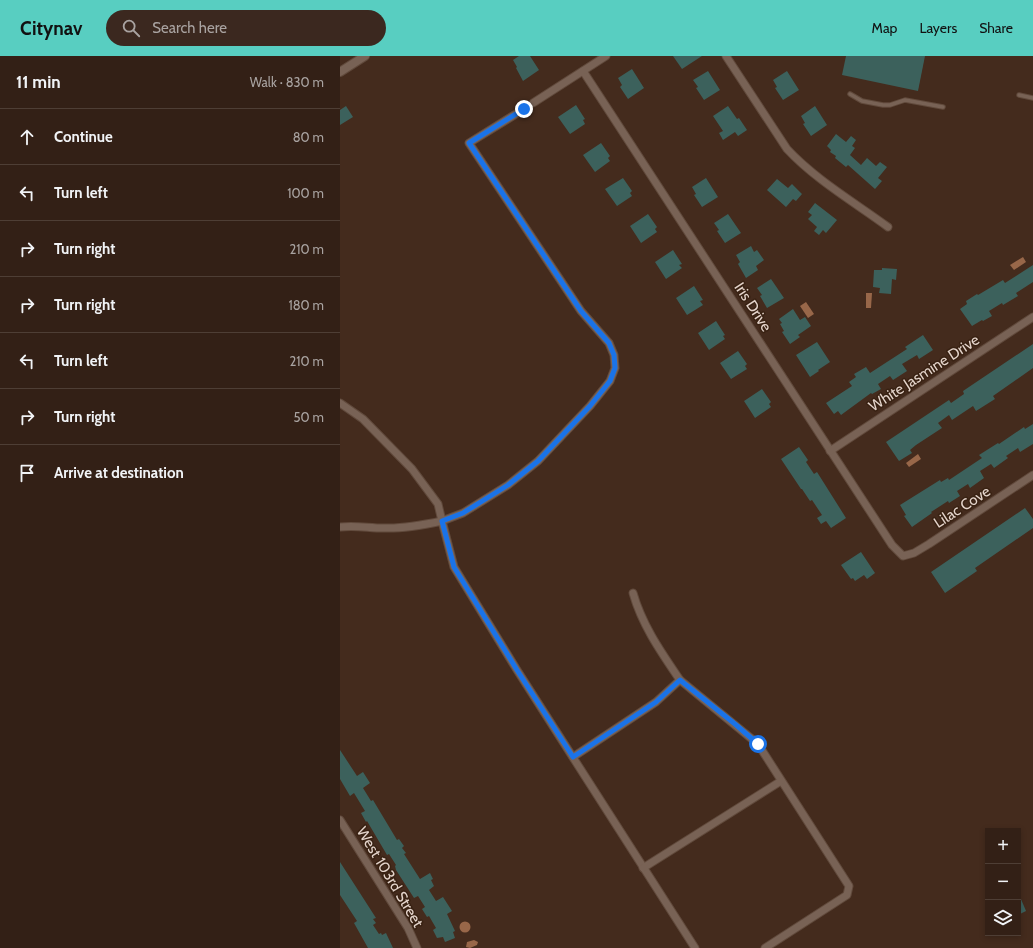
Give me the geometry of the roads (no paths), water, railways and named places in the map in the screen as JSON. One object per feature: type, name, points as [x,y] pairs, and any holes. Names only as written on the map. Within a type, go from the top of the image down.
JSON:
[{"type":"street","points":[[340,72],[365,56]]},
{"type":"street","points":[[533,103],[606,56]]},
{"type":"street","points":[[726,56],[787,149],[796,159],[888,227]]},
{"type":"street","name":"Iris Drive","points":[[583,71],[892,545],[903,556]]},
{"type":"street","points":[[340,527],[351,526],[384,528],[419,526],[442,521],[463,513],[508,485],[538,461],[590,406],[610,381],[615,368],[614,355],[609,343],[581,311],[469,143],[524,109]]},
{"type":"street","name":"White Jasmine Drive","points":[[830,451],[1033,317]]},
{"type":"street","points":[[340,403],[363,420],[412,470],[438,504],[454,567],[517,670],[695,948]]},
{"type":"street","name":"Lilac Cove","points":[[903,556],[914,553],[929,544],[1033,476]]},
{"type":"street","points":[[633,593],[638,609],[654,640],[680,680],[758,744],[849,886],[847,895],[765,948]]},
{"type":"street","points":[[573,757],[656,702],[680,680]]},
{"type":"street","points":[[643,868],[781,781]]},
{"type":"street","name":"West 103rd Street","points":[[340,820],[408,928],[417,948]]},
{"type":"lane","points":[[850,94],[862,101],[883,105],[905,100],[942,107]]},
{"type":"lane","points":[[1019,95],[1033,98]]}]
